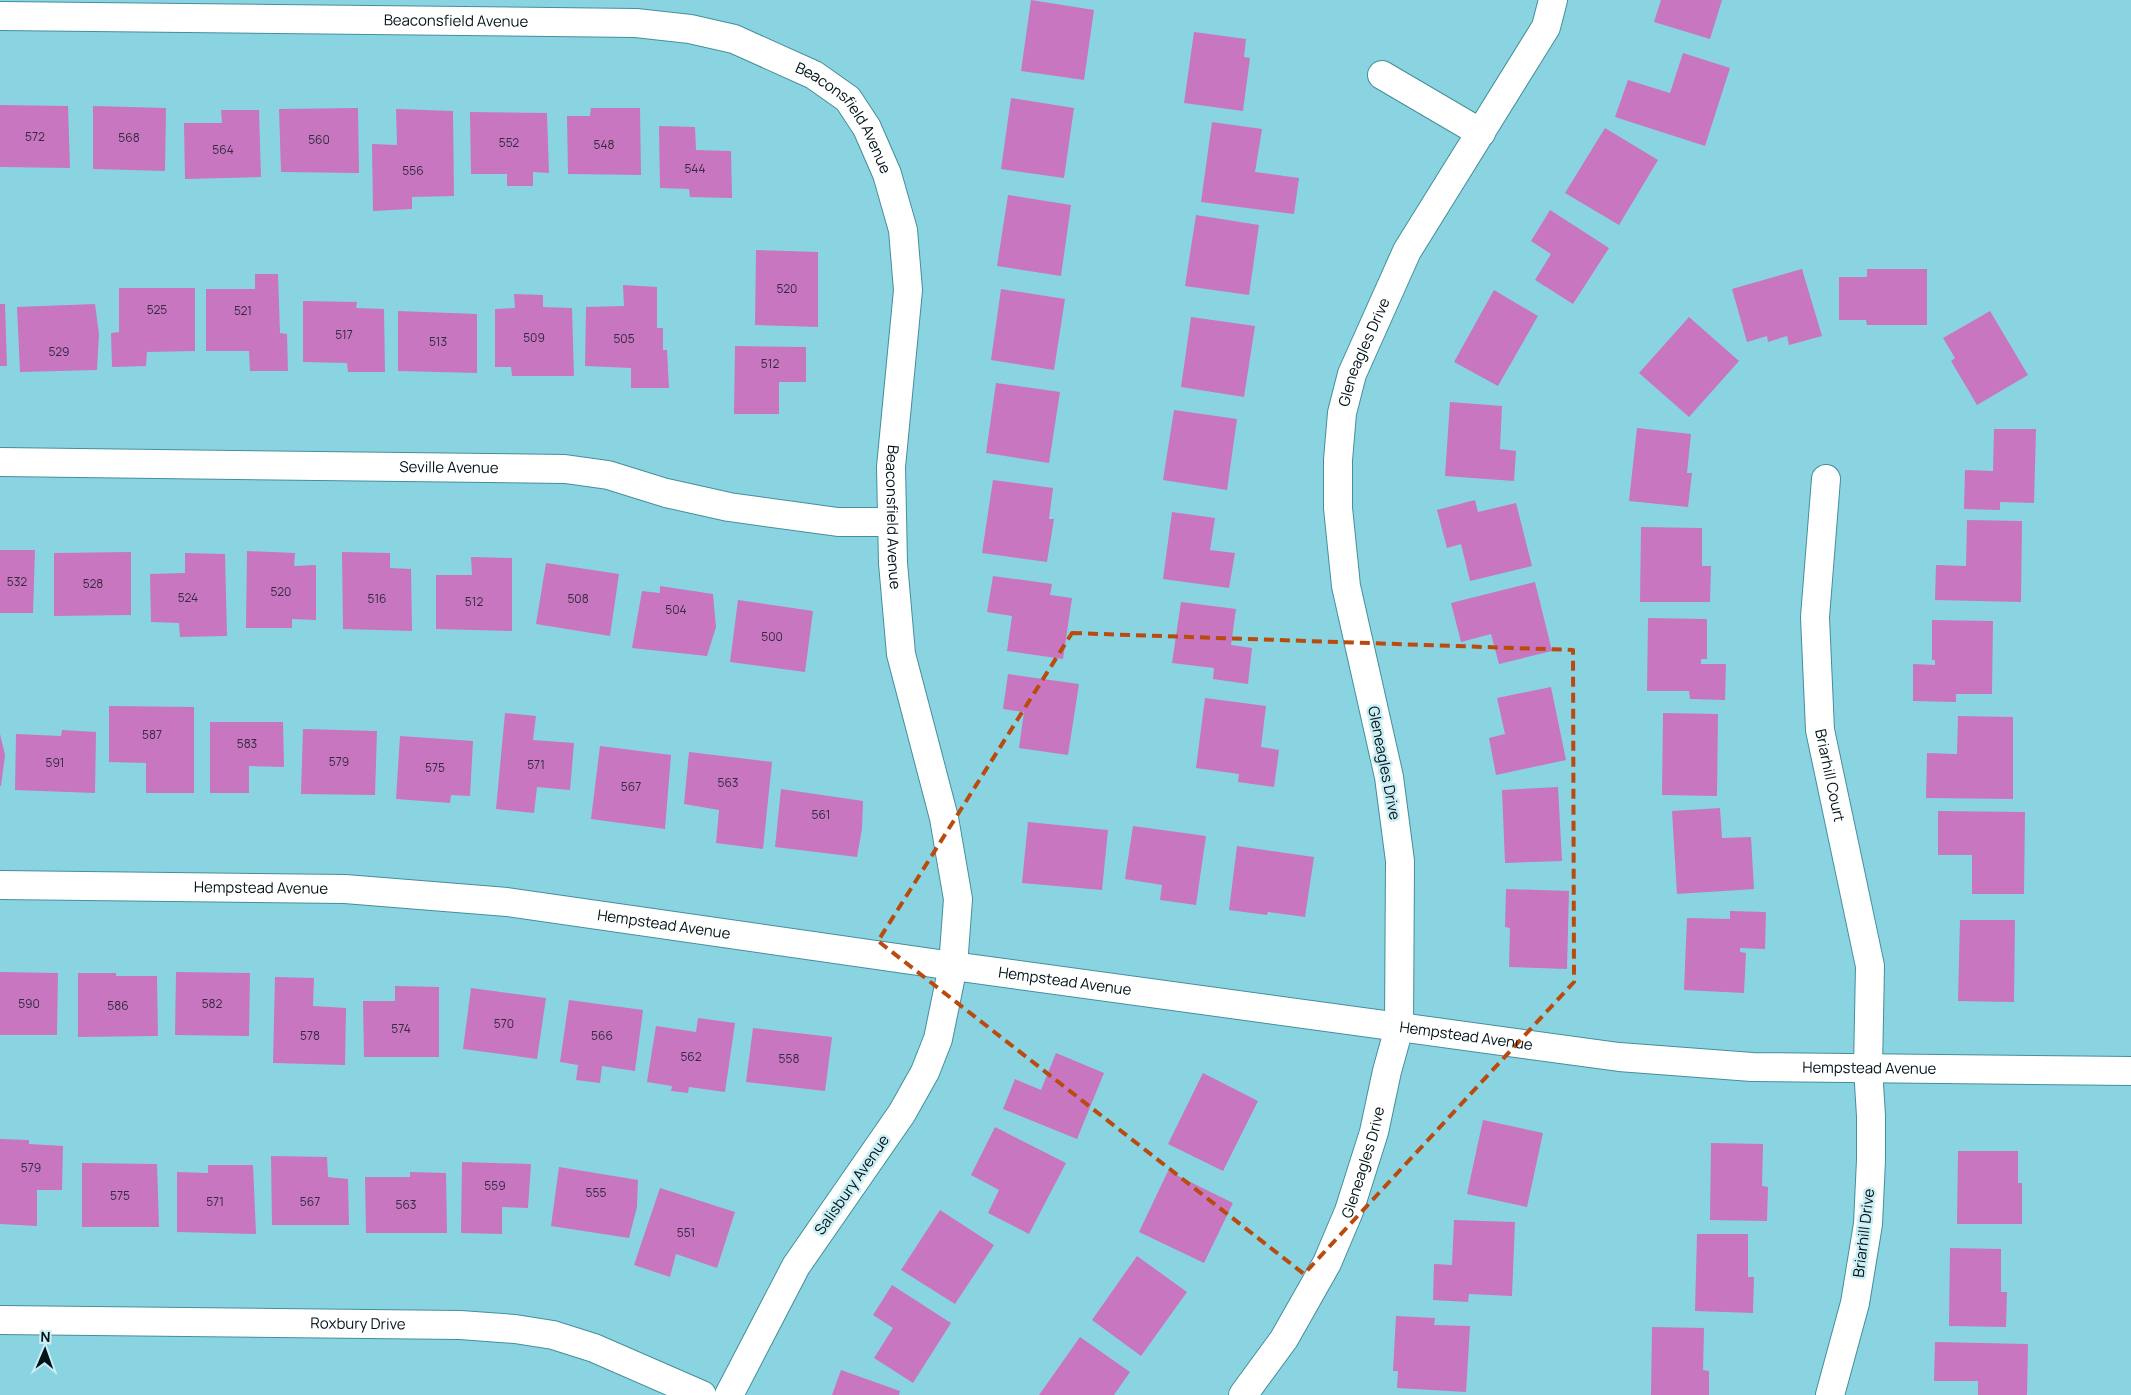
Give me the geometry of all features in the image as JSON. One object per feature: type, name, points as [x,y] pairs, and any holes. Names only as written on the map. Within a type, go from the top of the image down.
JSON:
[{"type":"street","name":"Gleneagles Drive","points":[[1243,1395],[1284,1339],[1327,1263],[1349,1211],[1374,1132],[1387,1070],[1399,1028],[1400,861],[1390,777],[1346,586],[1338,508],[1338,460],[1342,413],[1352,374],[1407,251],[1546,27],[1553,0]]},
{"type":"street","name":"Beaconsfield Avenue","points":[[0,16],[636,23],[734,38],[814,75],[848,99],[867,128],[887,174],[903,230],[908,290],[891,467],[891,522],[901,654],[944,818],[958,899],[953,966]]},
{"type":"street","points":[[1382,75],[1481,133]]},
{"type":"street","name":"Seville Avenue","points":[[0,462],[565,469],[608,476],[666,493],[728,507],[838,522],[891,522]]},
{"type":"street","name":"Briarhill Court","points":[[1826,479],[1815,617],[1820,730],[1870,966],[1868,1068]]},
{"type":"street","name":"Hempstead Avenue","points":[[0,885],[345,889],[498,902],[1619,1057],[1752,1066],[1914,1070],[2131,1071]]},
{"type":"street","name":"Salisbury Avenue","points":[[729,1395],[796,1266],[902,1112],[925,1072],[938,1039],[953,966]]},
{"type":"street","name":"Briarhill Drive","points":[[1830,1395],[1855,1303],[1868,1224],[1871,1160],[1868,1068]]},
{"type":"street","name":"Roxbury Drive","points":[[0,1320],[460,1325],[516,1329],[553,1335],[594,1348],[702,1395]]},
{"type":"highlighted area","points":[[1072,633],[1573,650],[1574,982],[1304,1274],[878,941]]},
{"type":"building","points":[[1031,0],[1094,10],[1084,80],[1021,71]]},
{"type":"building","points":[[1661,0],[1722,0],[1710,39],[1654,22]]},
{"type":"building","points":[[1194,32],[1246,39],[1244,57],[1250,58],[1243,111],[1184,103]]},
{"type":"building","points":[[1683,53],[1730,68],[1705,146],[1615,117],[1628,80],[1670,93]]},
{"type":"building","points":[[1011,98],[1074,108],[1064,178],[1001,169]]},
{"type":"building","points":[[0,105],[68,106],[70,168],[0,167]]},
{"type":"building","points":[[93,106],[166,108],[165,171],[93,169]]},
{"type":"building","points":[[358,108],[359,173],[281,172],[279,109]]},
{"type":"building","points":[[591,108],[640,108],[641,175],[568,174],[567,116],[590,116]]},
{"type":"building","points":[[396,109],[453,111],[454,196],[412,197],[412,209],[373,211],[372,144],[397,145]]},
{"type":"building","points":[[221,110],[259,110],[261,177],[185,179],[184,123],[222,123]]},
{"type":"building","points":[[470,112],[547,113],[549,173],[533,172],[533,186],[507,186],[507,174],[471,174]]},
{"type":"building","points":[[1212,122],[1262,129],[1255,172],[1299,178],[1294,214],[1201,202]]},
{"type":"building","points":[[659,126],[695,127],[696,150],[731,151],[732,198],[690,197],[689,189],[660,188]]},
{"type":"building","points":[[1605,128],[1658,160],[1619,225],[1565,193]]},
{"type":"building","points":[[1008,195],[1071,205],[1061,276],[997,266]]},
{"type":"building","points":[[1550,210],[1609,248],[1573,304],[1535,280],[1551,254],[1531,241]]},
{"type":"building","points":[[1196,215],[1259,225],[1249,295],[1185,286]]},
{"type":"building","points":[[756,250],[818,252],[818,327],[755,325]]},
{"type":"building","points":[[1802,269],[1822,336],[1789,345],[1787,336],[1768,342],[1767,336],[1747,342],[1732,289]]},
{"type":"building","points":[[1867,269],[1927,269],[1927,325],[1867,325],[1866,320],[1839,320],[1839,277],[1867,277]]},
{"type":"building","points":[[255,274],[278,274],[280,333],[287,334],[288,371],[250,371],[249,351],[206,351],[206,289],[255,289]]},
{"type":"building","points":[[623,285],[657,287],[657,328],[663,328],[663,350],[667,350],[669,388],[631,388],[631,368],[585,366],[586,307],[624,306]]},
{"type":"building","points":[[119,288],[195,288],[195,351],[147,352],[146,366],[112,367],[111,333],[119,332]]},
{"type":"building","points":[[1001,289],[1065,299],[1054,370],[991,360]]},
{"type":"building","points":[[1494,290],[1538,316],[1498,386],[1454,362]]},
{"type":"building","points":[[514,294],[543,295],[543,307],[572,308],[574,376],[512,376],[511,367],[495,367],[495,309],[515,308]]},
{"type":"building","points":[[303,301],[357,302],[356,308],[384,309],[385,372],[348,372],[347,363],[303,362]]},
{"type":"building","points":[[0,304],[5,304],[7,366],[0,366]]},
{"type":"building","points":[[95,304],[99,334],[97,370],[20,372],[17,307]]},
{"type":"building","points":[[398,311],[477,314],[477,373],[398,371]]},
{"type":"building","points":[[1990,311],[2028,375],[1977,405],[1951,361],[1955,358],[1943,338]]},
{"type":"building","points":[[1191,317],[1255,326],[1244,397],[1181,387]]},
{"type":"building","points":[[1689,317],[1739,361],[1689,417],[1639,373]]},
{"type":"building","points":[[735,346],[806,347],[806,382],[779,382],[779,414],[734,414]]},
{"type":"building","points":[[996,383],[1060,392],[1049,463],[986,453]]},
{"type":"building","points":[[1450,402],[1502,406],[1500,449],[1516,451],[1514,481],[1445,476]]},
{"type":"building","points":[[1174,410],[1237,419],[1227,490],[1163,480]]},
{"type":"building","points":[[1637,428],[1691,434],[1687,473],[1692,473],[1688,507],[1629,501]]},
{"type":"building","points":[[1994,429],[2036,429],[2034,503],[2000,502],[2000,510],[1964,509],[1965,470],[1993,471]]},
{"type":"building","points":[[993,480],[1053,488],[1049,519],[1054,519],[1047,562],[982,553]]},
{"type":"building","points":[[1475,500],[1478,512],[1516,503],[1532,566],[1470,581],[1461,544],[1447,548],[1437,510]]},
{"type":"building","points":[[1172,512],[1215,518],[1210,550],[1235,553],[1229,588],[1163,579]]},
{"type":"building","points":[[1967,520],[2022,521],[2021,602],[1935,600],[1936,565],[1966,566]]},
{"type":"building","points":[[1641,527],[1702,528],[1702,566],[1711,566],[1710,602],[1640,602]]},
{"type":"building","points":[[0,550],[35,550],[33,613],[0,613]]},
{"type":"building","points":[[247,551],[295,553],[294,566],[316,565],[316,620],[292,619],[292,628],[246,628]]},
{"type":"building","points":[[131,552],[131,615],[54,616],[54,553]]},
{"type":"building","points":[[342,552],[390,553],[390,568],[411,569],[412,631],[343,629]]},
{"type":"building","points":[[185,553],[225,554],[227,636],[180,637],[179,623],[151,622],[150,574],[185,573]]},
{"type":"building","points":[[471,557],[512,558],[512,631],[436,629],[436,575],[472,575]]},
{"type":"building","points":[[546,563],[619,574],[610,636],[536,624]]},
{"type":"building","points":[[993,576],[1052,584],[1050,595],[1072,598],[1063,659],[1007,651],[1012,616],[987,612]]},
{"type":"building","points":[[1535,582],[1552,651],[1499,664],[1491,634],[1461,642],[1451,603]]},
{"type":"building","points":[[660,586],[713,594],[716,627],[707,656],[632,648],[642,591],[660,593]]},
{"type":"building","points":[[738,600],[813,611],[805,672],[730,662]]},
{"type":"building","points":[[1181,602],[1236,609],[1231,645],[1252,648],[1248,684],[1213,679],[1214,668],[1172,663]]},
{"type":"building","points":[[1648,618],[1707,619],[1707,659],[1701,659],[1701,664],[1726,664],[1725,700],[1690,699],[1689,691],[1647,691]]},
{"type":"building","points":[[1932,620],[1993,621],[1992,694],[1956,694],[1956,702],[1913,701],[1913,664],[1935,665],[1935,660],[1932,660]]},
{"type":"building","points":[[1008,674],[1079,684],[1068,755],[1019,748],[1024,712],[1003,709]]},
{"type":"building","points":[[1551,687],[1566,760],[1496,775],[1489,738],[1505,734],[1497,698]]},
{"type":"building","points":[[1205,698],[1266,706],[1261,747],[1279,750],[1274,787],[1238,782],[1239,774],[1196,768]]},
{"type":"building","points":[[109,706],[194,707],[194,793],[146,793],[146,763],[109,762]]},
{"type":"building","points":[[505,713],[536,716],[533,740],[574,743],[570,790],[537,787],[534,813],[496,809]]},
{"type":"building","points":[[1663,713],[1718,714],[1717,796],[1662,795]]},
{"type":"building","points":[[1958,716],[2013,717],[2013,799],[1926,798],[1927,753],[1957,754]]},
{"type":"building","points":[[210,722],[283,722],[284,767],[249,766],[249,793],[210,793]]},
{"type":"building","points":[[303,729],[377,731],[375,795],[301,794]]},
{"type":"building","points":[[62,730],[96,732],[95,793],[15,790],[16,734],[61,736]]},
{"type":"building","points":[[0,734],[5,755],[1,786],[0,786]]},
{"type":"building","points":[[400,736],[473,741],[470,796],[451,795],[450,803],[396,799]]},
{"type":"building","points":[[600,746],[671,755],[665,829],[591,819]]},
{"type":"building","points":[[689,752],[772,762],[763,849],[716,843],[719,810],[684,804]]},
{"type":"building","points":[[1558,787],[1562,861],[1505,863],[1502,790]]},
{"type":"building","points":[[781,789],[863,801],[862,829],[857,857],[775,847]]},
{"type":"building","points":[[1720,808],[1722,838],[1751,837],[1754,889],[1677,894],[1672,811]]},
{"type":"building","points":[[1938,811],[2025,812],[2024,894],[1972,894],[1972,855],[1938,855]]},
{"type":"building","points":[[1028,822],[1108,830],[1102,890],[1022,883]]},
{"type":"building","points":[[1133,826],[1206,836],[1196,905],[1160,900],[1162,885],[1125,879]]},
{"type":"building","points":[[1237,846],[1314,857],[1305,917],[1268,912],[1267,915],[1229,910]]},
{"type":"building","points":[[1506,889],[1569,891],[1567,969],[1509,967],[1510,928],[1505,927]]},
{"type":"building","points":[[1730,911],[1766,912],[1765,949],[1740,948],[1740,952],[1746,953],[1744,993],[1684,990],[1687,918],[1730,919]]},
{"type":"building","points":[[1960,920],[2015,920],[2014,1002],[1958,1001]]},
{"type":"building","points":[[0,972],[58,973],[57,1035],[0,1035]]},
{"type":"building","points":[[176,972],[250,973],[249,1036],[175,1035]]},
{"type":"building","points":[[78,973],[116,973],[116,976],[157,976],[158,1036],[78,1037]]},
{"type":"building","points":[[275,977],[314,978],[313,1006],[346,1008],[345,1065],[273,1063]]},
{"type":"building","points":[[395,986],[439,987],[439,1057],[364,1057],[363,1001],[395,1001]]},
{"type":"building","points":[[471,988],[546,998],[537,1059],[463,1049]]},
{"type":"building","points":[[569,1000],[643,1010],[635,1071],[602,1066],[600,1083],[576,1080],[578,1065],[560,1062]]},
{"type":"building","points":[[698,1018],[735,1023],[725,1092],[689,1087],[688,1093],[671,1091],[672,1086],[647,1082],[656,1026],[696,1032]]},
{"type":"building","points":[[753,1028],[832,1037],[825,1091],[746,1082]]},
{"type":"building","points":[[1056,1053],[1104,1073],[1077,1139],[1003,1109],[1015,1079],[1041,1090]]},
{"type":"building","points":[[1203,1073],[1258,1101],[1223,1171],[1168,1144]]},
{"type":"building","points":[[1483,1120],[1543,1133],[1527,1207],[1467,1194]]},
{"type":"building","points":[[995,1127],[1066,1163],[1029,1234],[988,1213],[999,1190],[971,1175]]},
{"type":"building","points":[[0,1139],[29,1140],[29,1144],[63,1146],[62,1190],[37,1190],[37,1226],[0,1224]]},
{"type":"building","points":[[1711,1143],[1763,1144],[1762,1186],[1768,1187],[1767,1221],[1710,1220]]},
{"type":"building","points":[[1958,1151],[2018,1151],[2018,1183],[2022,1183],[2022,1224],[1957,1224]]},
{"type":"building","points":[[271,1156],[327,1157],[328,1177],[348,1179],[349,1225],[272,1225]]},
{"type":"building","points":[[462,1162],[531,1164],[528,1208],[502,1207],[502,1234],[461,1233]]},
{"type":"building","points":[[82,1163],[157,1164],[159,1227],[82,1227]]},
{"type":"building","points":[[208,1165],[253,1165],[256,1234],[177,1232],[177,1172],[208,1173]]},
{"type":"building","points":[[559,1167],[638,1180],[637,1207],[629,1238],[551,1226]]},
{"type":"building","points":[[1168,1171],[1233,1203],[1204,1263],[1139,1232]]},
{"type":"building","points":[[410,1172],[446,1173],[447,1233],[366,1233],[365,1177],[410,1177]]},
{"type":"building","points":[[660,1188],[735,1212],[717,1268],[676,1254],[670,1277],[634,1265]]},
{"type":"building","points":[[940,1210],[994,1245],[955,1304],[901,1270]]},
{"type":"building","points":[[1454,1220],[1515,1222],[1512,1296],[1469,1294],[1468,1302],[1433,1300],[1434,1264],[1452,1265]]},
{"type":"building","points":[[1697,1234],[1748,1234],[1748,1277],[1754,1277],[1753,1313],[1695,1311]]},
{"type":"building","points":[[1950,1248],[2001,1249],[2001,1292],[2007,1292],[2006,1327],[1949,1326]]},
{"type":"building","points":[[1137,1256],[1187,1292],[1141,1356],[1092,1320]]},
{"type":"building","points":[[892,1285],[951,1323],[913,1383],[874,1358],[893,1328],[873,1315]]},
{"type":"building","points":[[1396,1316],[1435,1318],[1434,1325],[1470,1326],[1466,1392],[1397,1388],[1398,1371],[1393,1371]]},
{"type":"building","points":[[1652,1327],[1704,1328],[1703,1370],[1709,1371],[1709,1395],[1651,1395]]},
{"type":"building","points":[[1080,1337],[1130,1372],[1114,1395],[1039,1395]]},
{"type":"building","points":[[1935,1342],[2028,1344],[2027,1395],[1978,1395],[1978,1381],[1934,1381]]},
{"type":"building","points":[[841,1370],[900,1391],[899,1395],[832,1395]]}]
